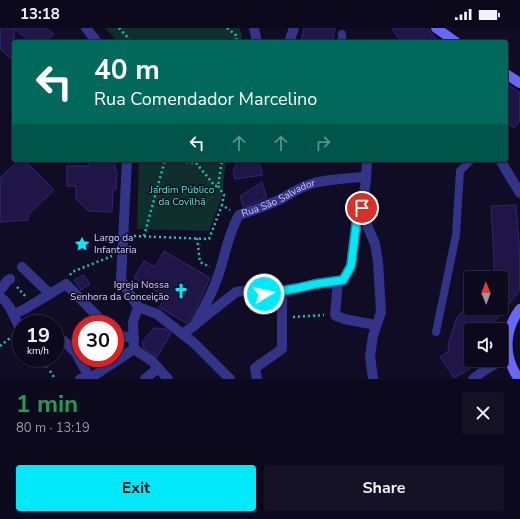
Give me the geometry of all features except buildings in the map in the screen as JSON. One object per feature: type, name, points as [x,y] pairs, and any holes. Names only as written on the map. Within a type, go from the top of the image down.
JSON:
[{"type":"main road","points":[[436,28],[453,40]]},
{"type":"main road","points":[[508,75],[520,84]]},
{"type":"main road","points":[[508,334],[509,327],[520,309]]},
{"type":"main road","points":[[508,357],[519,379]]},
{"type":"street","points":[[86,28],[95,40]]},
{"type":"street","points":[[254,28],[257,40]]},
{"type":"street","points":[[290,40],[294,28]]},
{"type":"street","points":[[127,162],[121,280],[138,307],[157,314],[184,334],[194,342],[230,379]]},
{"type":"street","points":[[184,334],[236,292],[243,291],[264,294],[343,280],[351,266],[357,218],[362,208],[367,162]]},
{"type":"street","points":[[501,162],[520,193]]},
{"type":"street","name":"Rua São Salvador","points":[[194,326],[211,296],[233,225],[239,215],[269,204],[312,183],[366,177]]},
{"type":"street","points":[[362,208],[375,244],[378,262],[381,312],[373,336],[370,356],[373,379]]},
{"type":"street","points":[[22,267],[50,294]]},
{"type":"street","points":[[10,279],[0,291],[13,310],[14,314],[66,284],[96,315]]},
{"type":"street","points":[[338,281],[335,315],[340,318],[376,325]]},
{"type":"street","points":[[257,379],[255,368],[282,349],[282,291]]},
{"type":"street","points":[[134,349],[134,322],[138,307]]},
{"type":"street","points":[[124,337],[134,338]]},
{"type":"street","points":[[64,341],[76,353],[85,378],[95,376],[134,349]]},
{"type":"street","points":[[134,349],[152,361],[168,379]]},
{"type":"street","points":[[473,379],[490,367]]},
{"type":"street","points":[[145,379],[158,368]]},
{"type":"lane","points":[[436,332],[456,235],[460,171],[468,162]]},
{"type":"path","points":[[119,28],[130,40]]},
{"type":"path","points":[[227,28],[237,36],[236,40]]},
{"type":"path","points":[[164,162],[144,236],[209,239],[222,205],[224,195],[218,186],[215,186],[196,163],[186,162]]},
{"type":"path","points":[[218,186],[222,162]]},
{"type":"path","points":[[222,205],[239,215]]},
{"type":"path","points":[[197,238],[200,262],[220,271]]},
{"type":"path","points":[[66,284],[72,272],[123,252]]},
{"type":"path","points":[[10,279],[33,304]]},
{"type":"path","points":[[283,317],[335,315]]},
{"type":"path","points":[[0,346],[12,337]]},
{"type":"green space","points":[[105,28],[239,28],[242,34],[241,40],[116,40]]},
{"type":"green space","name":"Jardim Público da Covilhã","points":[[139,162],[226,162],[222,196],[209,231],[137,229]]},
{"type":"place","name":"Largo da Infantaria","points":[[82,244]]},
{"type":"place","name":"Igreja Nossa Senhora da Conceição","points":[[181,291]]},
{"type":"route","points":[[264,294],[343,280],[348,274],[351,266],[357,218],[362,208]]}]
